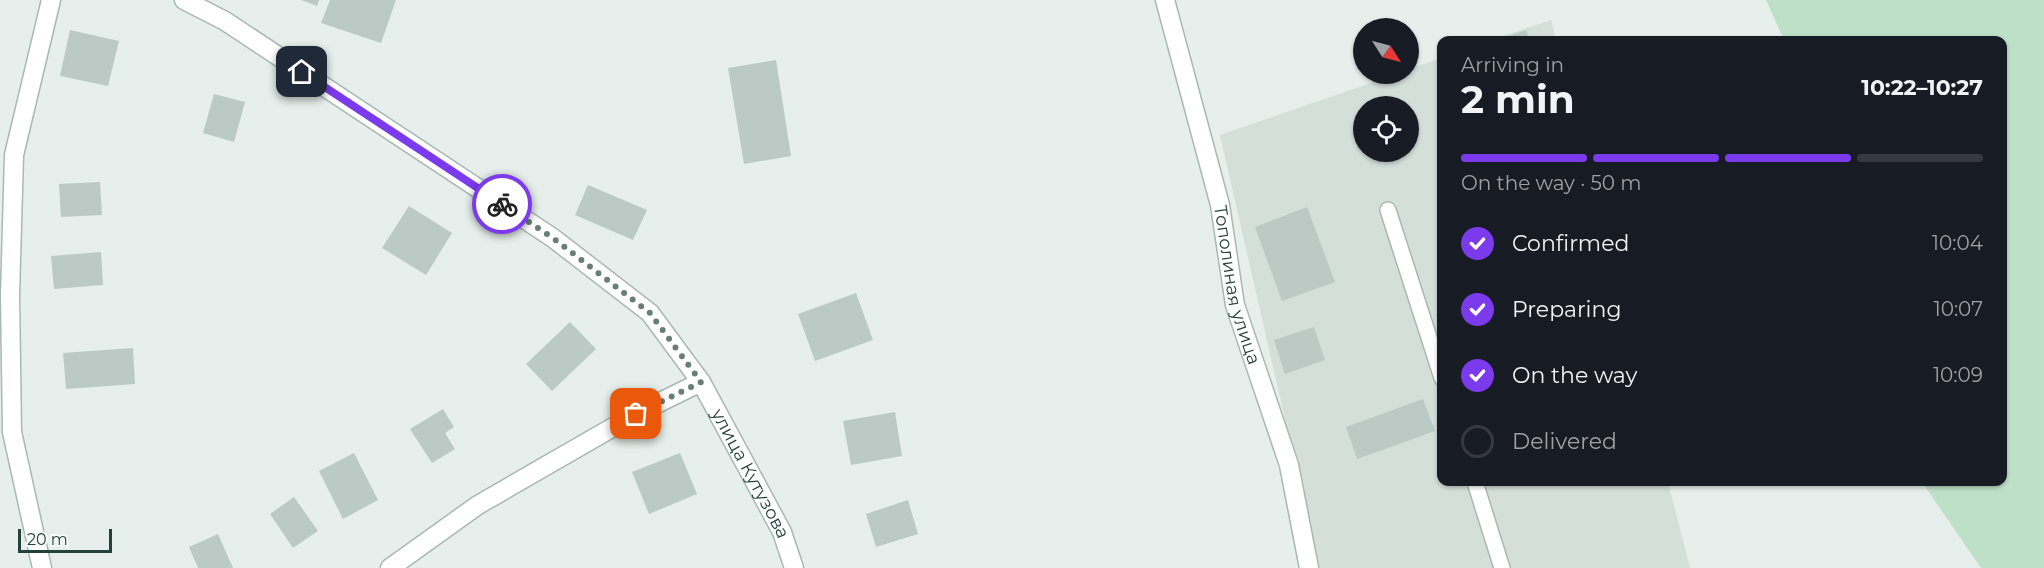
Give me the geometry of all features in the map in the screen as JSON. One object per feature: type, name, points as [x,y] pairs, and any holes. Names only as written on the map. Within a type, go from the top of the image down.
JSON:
[{"type":"street","points":[[42,568],[12,432],[10,295],[14,155],[51,0]]},
{"type":"street","name":"улица Кутузова","points":[[184,0],[225,21],[553,238],[650,313],[701,382],[782,532],[794,568]]},
{"type":"street","name":"Тополиная улица","points":[[1165,0],[1220,205],[1235,305],[1288,465],[1309,568]]},
{"type":"street","points":[[390,568],[478,505],[636,414],[701,382]]},
{"type":"lane","points":[[1388,210],[1437,362]]},
{"type":"lane","points":[[1475,486],[1502,568]]},
{"type":"shaded area","points":[[1551,20],[1555,36],[1503,36]]},
{"type":"shaded area","points":[[1437,59],[1437,486],[1669,486],[1690,568],[1319,568],[1220,135],[1368,84],[1419,84],[1419,66]]},
{"type":"green space","points":[[1766,0],[2044,0],[2044,568],[1981,568],[1925,486],[2007,486],[2007,36],[1782,36]]},
{"type":"building","points":[[301,0],[319,0],[317,6]]},
{"type":"building","points":[[330,0],[396,0],[381,43],[321,23]]},
{"type":"building","points":[[70,30],[119,41],[108,86],[60,76]]},
{"type":"building","points":[[1526,30],[1528,36],[1509,36]]},
{"type":"building","points":[[776,60],[791,156],[744,164],[728,68]]},
{"type":"building","points":[[214,94],[245,102],[234,142],[203,133]]},
{"type":"building","points":[[100,182],[102,215],[61,217],[59,184]]},
{"type":"building","points":[[588,185],[647,210],[633,240],[575,215]]},
{"type":"building","points":[[409,206],[452,233],[426,275],[382,248]]},
{"type":"building","points":[[1307,207],[1335,282],[1282,301],[1255,227]]},
{"type":"building","points":[[101,252],[103,285],[54,289],[51,256]]},
{"type":"building","points":[[856,293],[873,340],[815,361],[798,314]]},
{"type":"building","points":[[570,322],[596,349],[552,391],[526,364]]},
{"type":"building","points":[[1314,327],[1325,360],[1285,374],[1274,340]]},
{"type":"building","points":[[133,348],[135,384],[66,389],[63,353]]},
{"type":"building","points":[[1423,399],[1435,431],[1357,459],[1346,427]]},
{"type":"building","points":[[443,409],[454,427],[445,433],[455,449],[432,463],[410,429]]},
{"type":"building","points":[[895,412],[902,456],[851,465],[843,421]]},
{"type":"building","points":[[354,453],[378,500],[343,519],[319,471]]},
{"type":"building","points":[[680,453],[697,494],[649,514],[632,472]]},
{"type":"building","points":[[294,497],[318,531],[293,548],[270,514]]},
{"type":"building","points":[[908,500],[918,534],[876,547],[866,514]]},
{"type":"building","points":[[218,534],[233,568],[198,568],[189,547]]},
{"type":"way so far","points":[[502,204],[553,238],[650,313],[701,382],[636,414]]},
{"type":"route","points":[[302,72],[502,204]]}]
